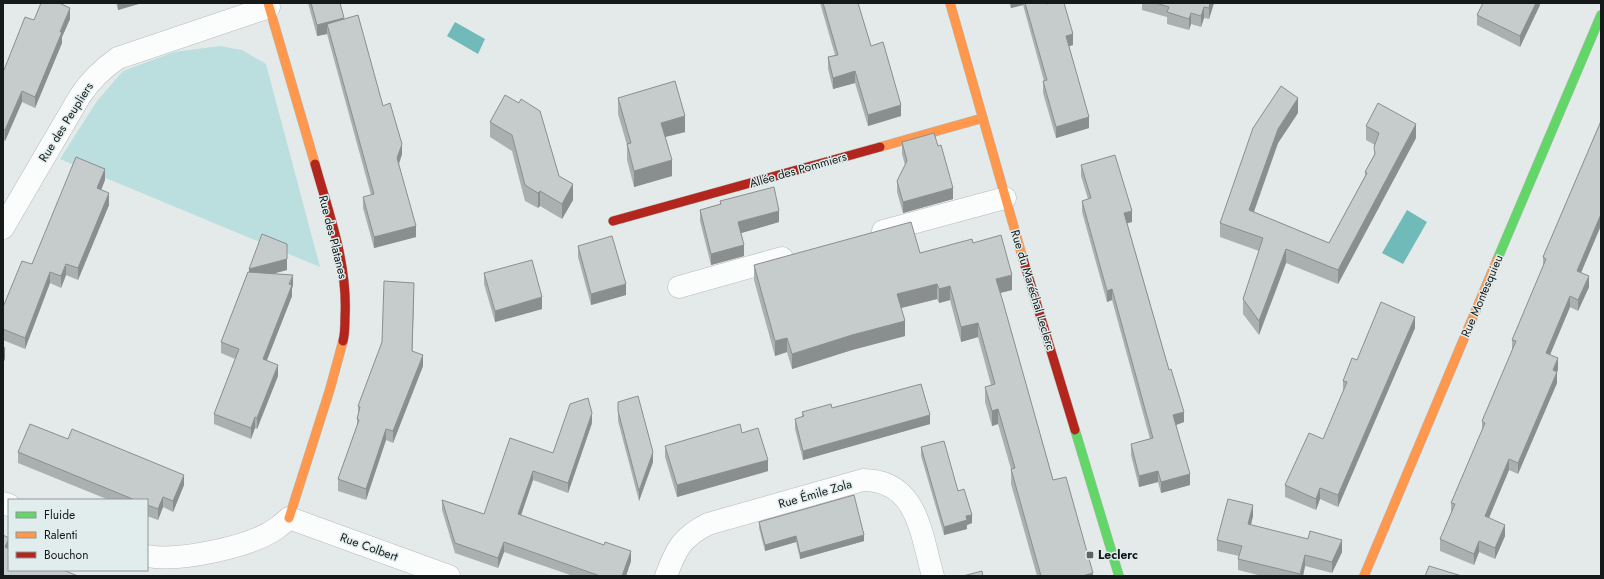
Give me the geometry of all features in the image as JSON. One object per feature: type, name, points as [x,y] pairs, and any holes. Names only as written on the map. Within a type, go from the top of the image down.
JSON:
[{"type":"street","name":"Rue du Maréchal Leclerc","points":[[950,3],[1005,198],[1119,576]]},
{"type":"street","name":"Rue des Peupliers","points":[[5,222],[80,96],[89,83],[102,69],[118,58],[268,5]]},
{"type":"street","name":"Rue des Platanes","points":[[268,5],[339,249],[344,274],[346,299],[345,331],[341,353],[289,518]]},
{"type":"street","name":"Rue Montesquieu","points":[[1364,576],[1601,15]]},
{"type":"street","name":"Allée des Pommiers","points":[[613,222],[983,118]]},
{"type":"street","points":[[861,237],[1005,198]]},
{"type":"street","points":[[679,286],[800,253]]},
{"type":"street","name":"Rue Émile Zola","points":[[666,576],[682,542],[695,530],[708,524],[863,480],[876,480],[888,485],[900,492],[909,502],[915,514],[933,576]]},
{"type":"street","points":[[148,556],[174,558],[236,545],[271,532],[289,518]]},
{"type":"street","name":"Rue Colbert","points":[[289,518],[449,576]]},
{"type":"shaded area","points":[[220,46],[242,50],[266,64],[320,267],[60,159],[97,101],[123,71],[174,52]]},
{"type":"water","points":[[455,22],[485,39],[478,54],[447,36]]},
{"type":"water","points":[[1407,210],[1427,222],[1403,264],[1382,253]]},
{"type":"building","points":[[41,3],[59,3],[70,8],[60,32],[62,32],[35,97],[22,91],[5,130],[3,129],[3,70],[25,17],[34,20]]},
{"type":"building","points":[[311,3],[340,3],[344,18],[317,25]]},
{"type":"building","points":[[823,3],[858,3],[871,46],[883,42],[901,105],[868,115],[855,71],[833,78],[828,57],[838,55]]},
{"type":"building","points":[[1025,3],[1064,3],[1073,34],[1066,36],[1089,117],[1056,127],[1043,81],[1047,80]]},
{"type":"building","points":[[1156,3],[1210,3],[1209,8],[1204,7],[1201,16],[1191,13],[1189,19],[1167,12],[1169,7]]},
{"type":"building","points":[[1483,3],[1536,3],[1520,36],[1477,15]]},
{"type":"building","points":[[358,15],[383,106],[390,103],[402,144],[397,158],[416,226],[374,237],[363,197],[374,194],[327,24]]},
{"type":"building","points":[[675,81],[685,116],[661,123],[672,160],[634,171],[627,144],[631,143],[618,98]]},
{"type":"building","points":[[1281,86],[1298,98],[1278,129],[1249,210],[1329,243],[1367,173],[1365,172],[1375,154],[1374,147],[1379,133],[1366,126],[1378,103],[1416,124],[1338,270],[1286,249],[1259,321],[1243,299],[1263,238],[1220,223],[1253,128]]},
{"type":"building","points":[[505,95],[519,103],[521,99],[540,111],[559,176],[573,184],[562,204],[540,191],[538,193],[525,185],[512,135],[490,122]]},
{"type":"building","points":[[1601,121],[1601,214],[1577,271],[1589,276],[1578,300],[1570,296],[1546,353],[1558,358],[1553,370],[1557,372],[1518,463],[1509,459],[1485,516],[1505,525],[1495,548],[1479,541],[1474,554],[1440,539],[1455,504],[1451,503],[1485,423],[1482,421],[1516,341],[1512,340],[1546,259],[1543,257]]},
{"type":"building","points":[[934,133],[938,146],[941,145],[953,188],[903,202],[897,181],[907,161],[902,142]]},
{"type":"building","points":[[1115,155],[1132,211],[1124,213],[1169,370],[1171,369],[1184,412],[1173,415],[1190,474],[1161,482],[1158,471],[1139,476],[1131,444],[1153,438],[1112,289],[1107,291],[1082,201],[1091,198],[1081,165]]},
{"type":"building","points":[[76,157],[105,169],[97,188],[109,193],[78,268],[66,264],[61,276],[50,272],[25,338],[3,329],[3,307],[22,261],[32,264]]},
{"type":"building","points":[[774,187],[779,211],[738,222],[744,245],[711,254],[700,210],[721,204],[720,201]]},
{"type":"building","points":[[911,222],[920,253],[972,239],[973,243],[1001,235],[1012,275],[996,279],[1053,480],[1066,477],[1093,573],[1082,576],[1041,576],[1011,469],[1015,468],[998,409],[992,411],[985,387],[995,384],[978,323],[961,327],[950,286],[939,289],[937,284],[897,294],[905,321],[852,335],[792,354],[787,338],[775,341],[754,265]]},
{"type":"building","points":[[262,234],[287,244],[287,259],[249,269]]},
{"type":"building","points":[[612,236],[626,284],[591,294],[578,246]]},
{"type":"building","points":[[532,260],[542,297],[495,311],[484,273]]},
{"type":"building","points":[[248,272],[293,275],[289,284],[292,285],[263,359],[278,365],[257,418],[255,417],[251,428],[214,414],[239,349],[221,342]]},
{"type":"building","points":[[384,281],[414,283],[412,351],[423,355],[393,431],[386,429],[366,489],[338,479],[359,420],[357,419],[360,407],[358,406],[382,342]]},
{"type":"building","points":[[1381,302],[1415,317],[1338,495],[1320,488],[1316,499],[1285,485],[1309,433],[1323,439],[1347,382],[1343,381],[1352,358],[1357,360]]},
{"type":"building","points":[[921,384],[930,415],[803,451],[795,419],[804,416],[802,412],[831,404],[832,408]]},
{"type":"building","points":[[638,396],[653,452],[639,491],[618,411],[618,402]]},
{"type":"building","points":[[588,398],[592,413],[568,483],[533,471],[518,514],[604,545],[605,542],[631,551],[622,576],[600,576],[504,542],[498,558],[455,543],[442,500],[484,514],[510,438],[553,453],[570,404]]},
{"type":"building","points":[[30,424],[68,439],[72,429],[184,475],[173,501],[163,497],[158,509],[148,505],[148,499],[133,499],[18,452]]},
{"type":"building","points":[[740,424],[742,433],[758,428],[768,460],[677,485],[665,446]]},
{"type":"building","points":[[944,441],[958,491],[964,489],[972,515],[966,516],[967,520],[944,527],[921,447]]},
{"type":"building","points":[[854,495],[864,535],[800,553],[796,536],[765,545],[759,522]]},
{"type":"building","points":[[1228,499],[1253,505],[1248,524],[1308,539],[1310,531],[1342,540],[1332,562],[1305,555],[1300,574],[1238,559],[1242,546],[1217,540]]},
{"type":"building","points":[[3,535],[8,538],[5,547],[8,548],[8,571],[66,571],[78,576],[3,576]]},
{"type":"building","points":[[1429,566],[1462,576],[1425,576]]},
{"type":"building","points":[[982,571],[983,576],[963,576]]},
{"type":"traffic: fast","points":[[1497,260],[1601,15]]},
{"type":"traffic: fast","points":[[1075,430],[1119,576]]},
{"type":"traffic: slow","points":[[268,3],[315,164]]},
{"type":"traffic: slow","points":[[950,3],[1023,259]]},
{"type":"traffic: slow","points":[[880,147],[983,118]]},
{"type":"traffic: slow","points":[[1364,576],[1497,260]]},
{"type":"traffic: slow","points":[[289,518],[330,389],[343,341]]},
{"type":"traffic: jam","points":[[613,221],[880,147]]},
{"type":"traffic: jam","points":[[315,164],[341,258],[345,297],[345,329],[343,341]]},
{"type":"traffic: jam","points":[[1023,259],[1075,430]]},
{"type":"place","name":"Leclerc","points":[[1090,555]]}]
